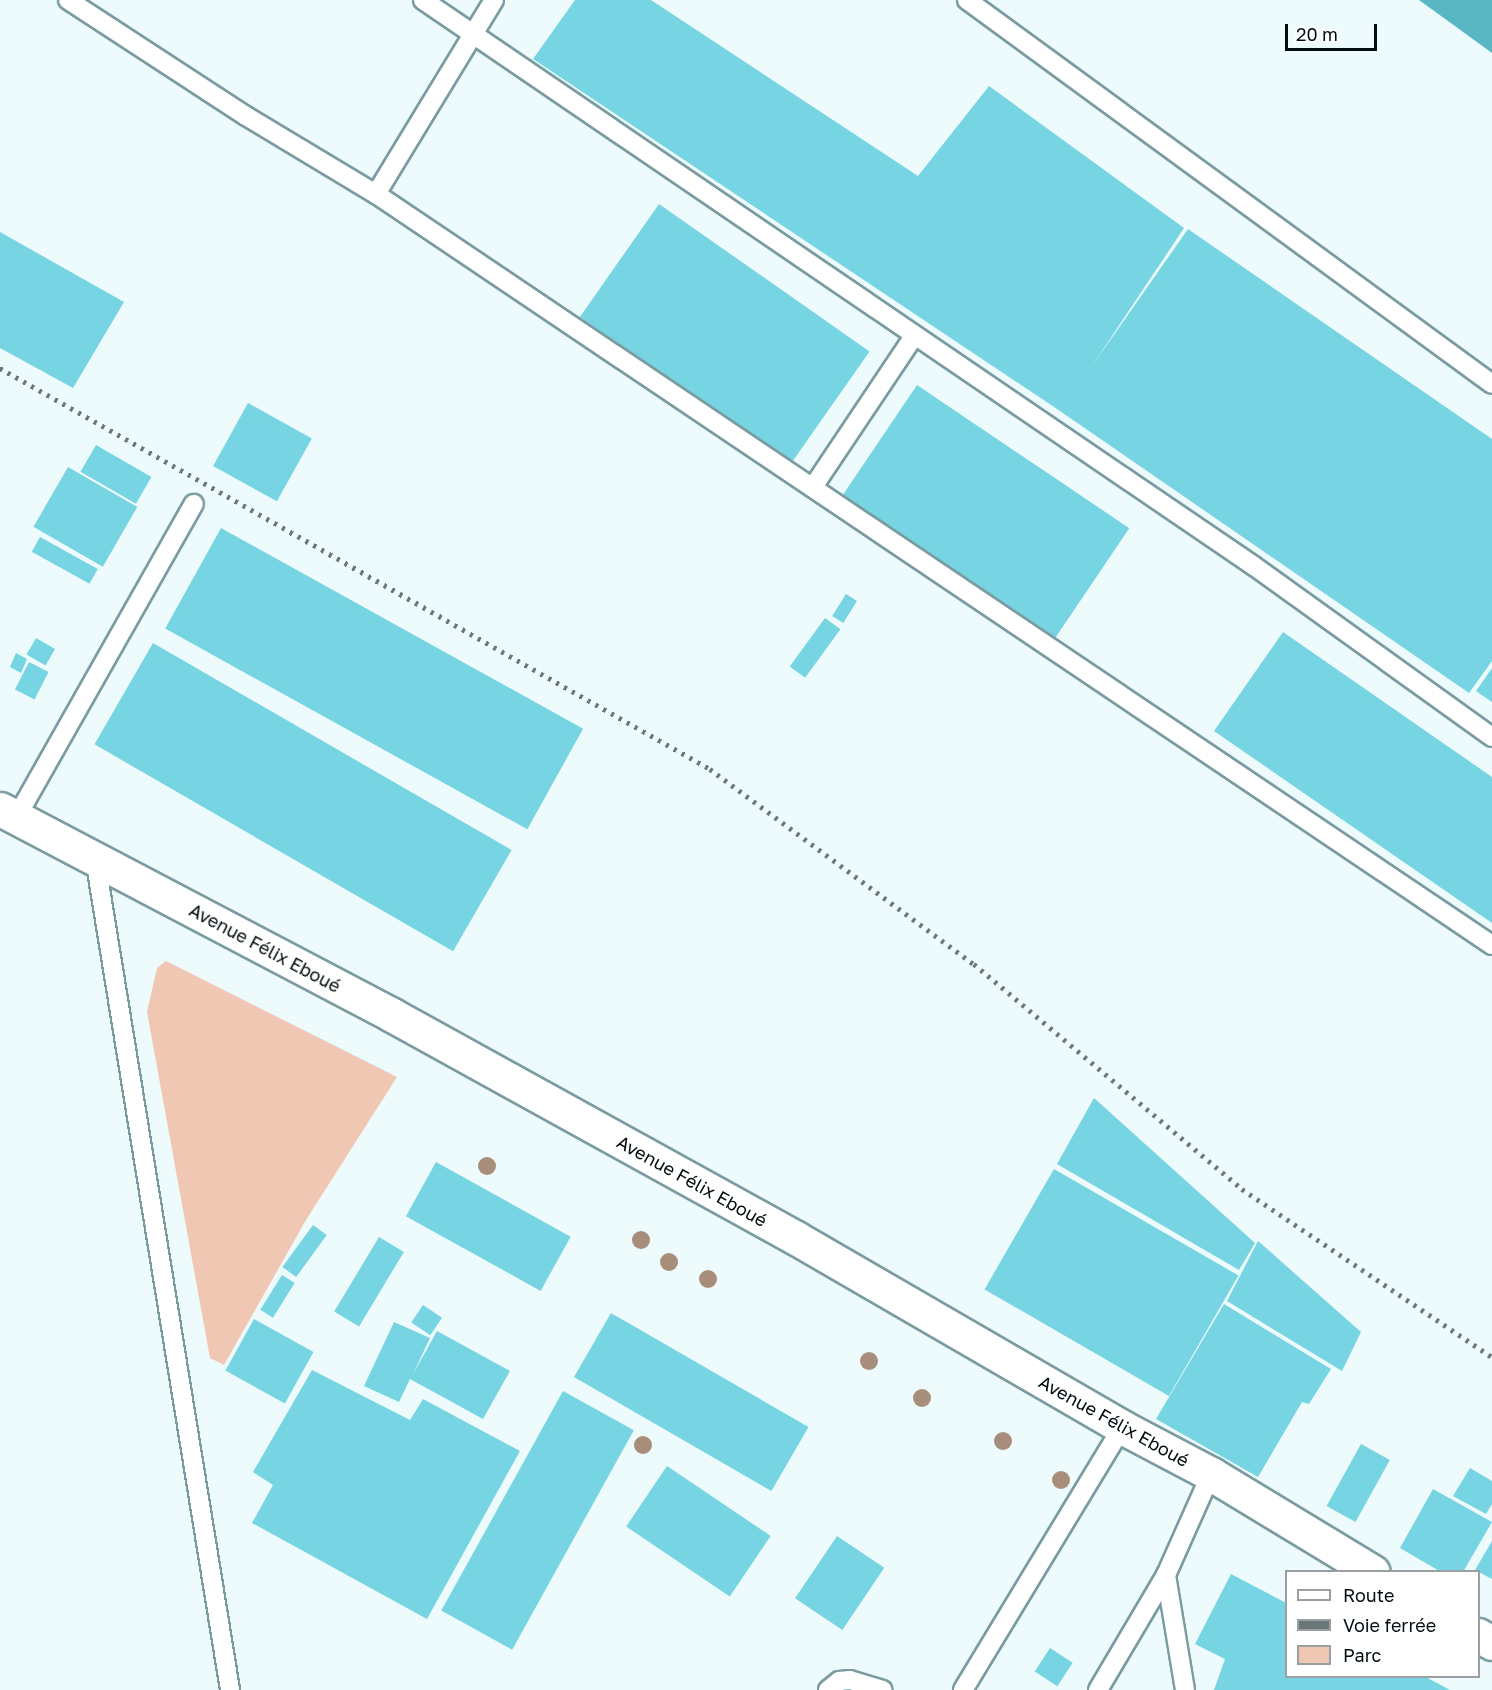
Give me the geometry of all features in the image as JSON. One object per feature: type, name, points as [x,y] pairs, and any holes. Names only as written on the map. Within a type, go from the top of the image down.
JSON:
[{"type":"street","name":"Avenue Félix Eboué","points":[[8,814],[392,1015],[765,1221],[1122,1427],[1211,1474],[1370,1570]]},
{"type":"lane","points":[[68,0],[246,116],[376,194],[1492,945]]},
{"type":"lane","points":[[423,0],[1254,566],[1492,736]]},
{"type":"lane","points":[[376,194],[494,0]]},
{"type":"lane","points":[[967,0],[1492,384]]},
{"type":"lane","points":[[813,487],[914,336]]},
{"type":"lane","points":[[8,814],[194,504]]},
{"type":"lane","points":[[95,858],[230,1690]]},
{"type":"lane","points":[[963,1690],[1122,1427]]},
{"type":"lane","points":[[1098,1690],[1166,1575],[1211,1474]]},
{"type":"lane","points":[[1166,1575],[1185,1690]]},
{"type":"lane","points":[[828,1690],[839,1681],[850,1680],[883,1690]]},
{"type":"green space","points":[[166,961],[397,1077],[306,1220],[224,1365],[210,1358],[147,1012],[157,968]]},
{"type":"water","points":[[1419,0],[1492,0],[1492,53]]},
{"type":"building","points":[[575,0],[651,0],[918,176],[989,86],[1184,228],[1092,366],[1188,229],[1492,439],[1492,661],[1469,693],[1060,411],[533,59]]},
{"type":"building","points":[[659,204],[870,351],[790,464],[580,317]]},
{"type":"building","points":[[0,232],[124,302],[73,388],[0,348]]},
{"type":"building","points":[[917,385],[1129,528],[1055,638],[843,495]]},
{"type":"building","points":[[248,403],[312,438],[277,501],[213,466]]},
{"type":"building","points":[[96,445],[151,477],[136,504],[80,472]]},
{"type":"building","points":[[68,467],[137,507],[103,567],[34,527]]},
{"type":"building","points":[[221,528],[583,729],[527,829],[165,629]]},
{"type":"building","points":[[40,537],[98,569],[89,584],[32,552]]},
{"type":"building","points":[[846,594],[857,601],[843,623],[832,616]]},
{"type":"building","points":[[825,618],[840,629],[805,678],[790,667]]},
{"type":"building","points":[[1283,632],[1492,777],[1492,923],[1214,731]]},
{"type":"building","points":[[36,638],[55,649],[46,665],[26,654]]},
{"type":"building","points":[[153,643],[512,850],[453,951],[94,744]]},
{"type":"building","points":[[16,653],[27,659],[21,673],[10,667]]},
{"type":"building","points":[[29,662],[49,672],[35,700],[15,690]]},
{"type":"building","points":[[1492,668],[1492,702],[1476,691]]},
{"type":"building","points":[[1094,1098],[1255,1243],[1239,1270],[1057,1164]]},
{"type":"building","points":[[436,1162],[571,1237],[541,1291],[406,1216]]},
{"type":"building","points":[[1054,1169],[1238,1276],[1169,1396],[984,1289]]},
{"type":"building","points":[[313,1225],[327,1235],[296,1277],[282,1267]]},
{"type":"building","points":[[379,1237],[404,1252],[359,1327],[334,1312]]},
{"type":"building","points":[[1258,1241],[1361,1332],[1342,1371],[1227,1301]]},
{"type":"building","points":[[282,1275],[295,1283],[273,1318],[260,1310]]},
{"type":"building","points":[[1224,1304],[1331,1369],[1309,1404],[1302,1402],[1258,1477],[1156,1419]]},
{"type":"building","points":[[423,1305],[442,1318],[430,1335],[411,1322]]},
{"type":"building","points":[[611,1313],[808,1427],[771,1491],[574,1377]]},
{"type":"building","points":[[254,1319],[313,1352],[285,1404],[225,1371]]},
{"type":"building","points":[[394,1322],[430,1338],[413,1374],[437,1331],[510,1371],[483,1419],[410,1379],[399,1402],[364,1386]]},
{"type":"building","points":[[312,1370],[410,1420],[423,1399],[520,1451],[427,1619],[252,1523],[273,1485],[253,1472]]},
{"type":"building","points":[[563,1391],[634,1430],[512,1650],[441,1611]]},
{"type":"building","points":[[1361,1444],[1390,1460],[1355,1522],[1327,1506]]},
{"type":"building","points":[[667,1466],[771,1536],[730,1596],[626,1527]]},
{"type":"building","points":[[1470,1468],[1492,1481],[1492,1504],[1486,1514],[1453,1496]]},
{"type":"building","points":[[1433,1489],[1492,1522],[1464,1570],[1438,1570],[1400,1548]]},
{"type":"building","points":[[837,1536],[884,1568],[842,1630],[795,1598]]},
{"type":"building","points":[[1492,1541],[1492,1579],[1480,1573],[1480,1570],[1475,1570]]},
{"type":"building","points":[[1231,1574],[1285,1602],[1285,1678],[1428,1678],[1450,1690],[1214,1690],[1225,1659],[1195,1644]]},
{"type":"building","points":[[1050,1648],[1073,1663],[1057,1686],[1035,1671]]},
{"type":"railway","points":[[0,368],[710,769],[974,964],[1242,1189],[1492,1357]]}]
